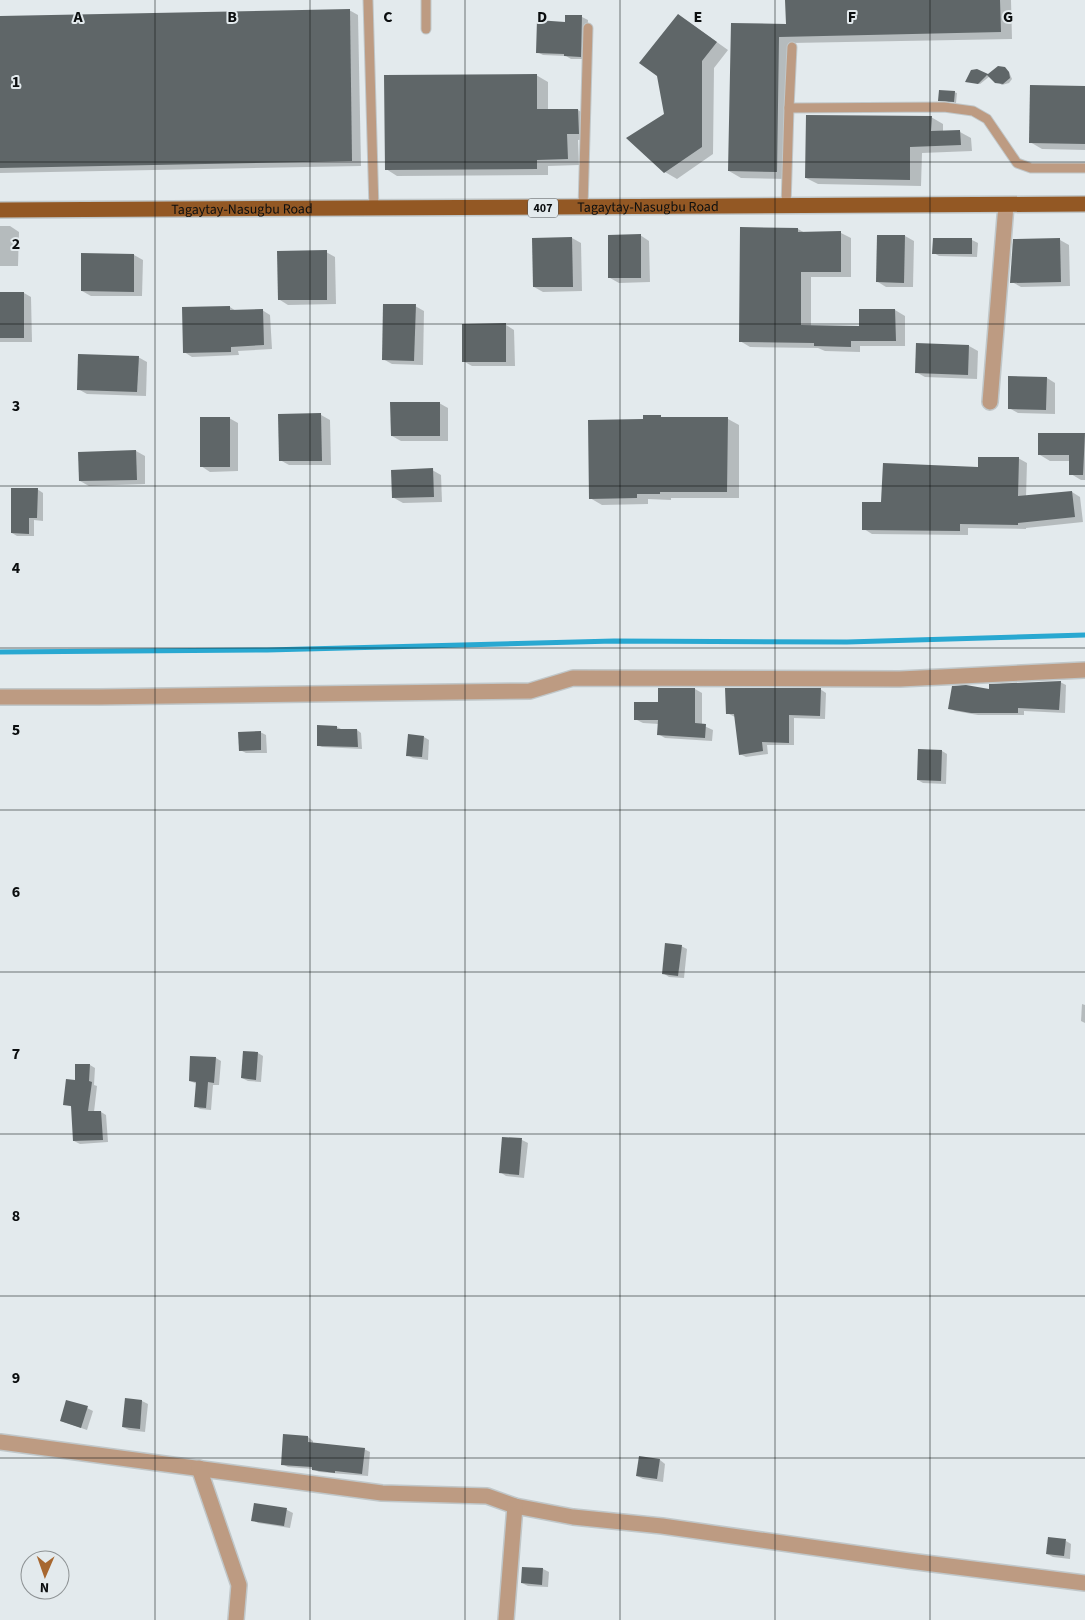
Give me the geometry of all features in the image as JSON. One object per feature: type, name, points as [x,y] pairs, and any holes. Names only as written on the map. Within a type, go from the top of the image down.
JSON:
[{"type":"main road","name":"Tagaytay-Nasugbu Road","points":[[0,210],[1085,204]]},
{"type":"street","points":[[990,402],[1006,205]]},
{"type":"street","points":[[0,697],[530,691],[573,678],[900,680],[1085,670]]},
{"type":"street","points":[[0,1442],[382,1493],[487,1496],[515,1506],[573,1517],[662,1526],[909,1561],[1085,1583]]},
{"type":"street","points":[[199,1468],[239,1585],[236,1620]]},
{"type":"street","points":[[506,1620],[515,1506]]},
{"type":"lane","points":[[368,0],[374,209]]},
{"type":"lane","points":[[426,0],[426,29]]},
{"type":"lane","points":[[583,208],[588,28]]},
{"type":"lane","points":[[786,206],[792,47]]},
{"type":"lane","points":[[789,108],[944,107],[972,111],[987,119],[1017,163],[1032,168],[1085,168]]},
{"type":"building","points":[[785,0],[1000,0],[1001,32],[779,37],[777,172],[728,171],[731,23],[786,24]]},
{"type":"building","points":[[350,9],[352,161],[0,168],[0,16]]},
{"type":"building","points":[[678,14],[717,42],[702,61],[702,147],[664,173],[626,138],[664,114],[657,76],[639,63]]},
{"type":"building","points":[[565,15],[582,15],[581,57],[536,53],[537,20],[565,22]]},
{"type":"building","points":[[998,66],[1005,67],[1009,72],[1010,78],[1003,84],[995,83],[987,75],[978,84],[965,82],[971,70],[977,69],[988,74]]},
{"type":"building","points":[[537,74],[537,109],[578,109],[579,134],[567,134],[568,159],[537,160],[537,169],[385,170],[384,75]]},
{"type":"building","points":[[1030,85],[1085,86],[1085,144],[1029,143]]},
{"type":"building","points":[[939,90],[955,91],[954,102],[938,101]]},
{"type":"building","points":[[806,115],[932,116],[931,131],[960,130],[961,145],[910,147],[910,180],[805,178]]},
{"type":"building","points":[[740,227],[798,228],[798,232],[841,231],[841,272],[801,272],[801,325],[859,326],[859,309],[895,309],[896,341],[851,341],[851,347],[814,346],[814,343],[739,342]]},
{"type":"building","points":[[641,234],[641,278],[608,278],[608,235]]},
{"type":"building","points":[[877,235],[905,235],[904,283],[876,282]]},
{"type":"building","points":[[572,237],[573,287],[533,287],[532,238]]},
{"type":"building","points":[[933,238],[972,238],[972,254],[932,254]]},
{"type":"building","points":[[1060,238],[1061,282],[1010,283],[1013,239]]},
{"type":"building","points":[[327,250],[327,300],[278,300],[277,251]]},
{"type":"building","points":[[81,253],[134,254],[134,292],[81,291]]},
{"type":"building","points":[[0,292],[24,292],[24,338],[0,338]]},
{"type":"building","points":[[383,304],[416,304],[414,361],[382,360]]},
{"type":"building","points":[[230,306],[230,310],[263,309],[264,345],[231,347],[231,352],[183,353],[182,307]]},
{"type":"building","points":[[506,323],[506,362],[462,362],[462,324]]},
{"type":"building","points":[[916,343],[969,345],[968,375],[915,373]]},
{"type":"building","points":[[78,354],[139,356],[137,392],[77,390]]},
{"type":"building","points":[[1008,376],[1047,377],[1046,410],[1008,409]]},
{"type":"building","points":[[390,402],[440,402],[440,436],[391,436]]},
{"type":"building","points":[[321,413],[322,461],[279,461],[278,414]]},
{"type":"building","points":[[643,415],[661,415],[661,417],[728,417],[727,492],[660,492],[660,494],[637,494],[637,498],[589,499],[588,420],[643,419]]},
{"type":"building","points":[[200,417],[230,417],[230,467],[200,467]]},
{"type":"building","points":[[1038,433],[1085,433],[1083,475],[1069,475],[1069,455],[1038,455]]},
{"type":"building","points":[[136,450],[137,480],[79,481],[78,452]]},
{"type":"building","points":[[978,457],[1019,457],[1018,496],[1072,491],[1075,517],[1018,523],[1018,525],[960,524],[960,531],[862,530],[862,502],[881,502],[883,463],[978,467]]},
{"type":"building","points":[[433,468],[434,497],[392,498],[391,470]]},
{"type":"building","points":[[11,488],[38,488],[37,518],[29,518],[29,534],[11,533]]},
{"type":"building","points":[[1061,681],[1059,710],[1018,708],[1018,713],[971,713],[948,709],[952,686],[966,685],[989,689],[989,684]]},
{"type":"building","points":[[658,688],[695,688],[695,723],[706,724],[705,738],[657,735],[658,720],[634,720],[634,702],[658,702]]},
{"type":"building","points":[[725,688],[821,688],[820,716],[789,715],[789,743],[762,742],[763,751],[739,755],[734,714],[726,714]]},
{"type":"building","points":[[317,725],[337,726],[337,729],[357,729],[358,747],[317,746]]},
{"type":"building","points":[[261,731],[261,750],[239,751],[238,732]]},
{"type":"building","points":[[408,734],[424,736],[422,757],[406,756]]},
{"type":"building","points":[[918,749],[942,750],[941,781],[917,780]]},
{"type":"building","points":[[665,943],[682,945],[678,976],[662,974]]},
{"type":"building","points":[[243,1051],[258,1052],[256,1080],[241,1078]]},
{"type":"building","points":[[190,1056],[216,1057],[214,1083],[208,1082],[206,1108],[194,1107],[196,1082],[189,1081]]},
{"type":"building","points":[[75,1064],[90,1064],[89,1081],[92,1082],[88,1111],[101,1111],[103,1140],[73,1141],[71,1106],[63,1105],[66,1079],[75,1080]]},
{"type":"building","points":[[502,1137],[522,1138],[519,1175],[499,1173]]},
{"type":"building","points":[[125,1398],[142,1400],[140,1429],[122,1427]]},
{"type":"building","points":[[66,1400],[88,1406],[81,1428],[60,1421]]},
{"type":"building","points":[[283,1434],[308,1436],[308,1442],[365,1448],[362,1474],[335,1471],[335,1473],[312,1470],[312,1467],[281,1465]]},
{"type":"building","points":[[639,1456],[660,1459],[657,1479],[636,1476]]},
{"type":"building","points":[[254,1503],[287,1508],[284,1526],[251,1521]]},
{"type":"building","points":[[1048,1537],[1066,1539],[1064,1556],[1046,1554]]},
{"type":"building","points":[[522,1567],[543,1568],[542,1585],[521,1583]]},
{"type":"waterway","points":[[0,652],[267,650],[614,641],[847,642],[1085,635]]}]
